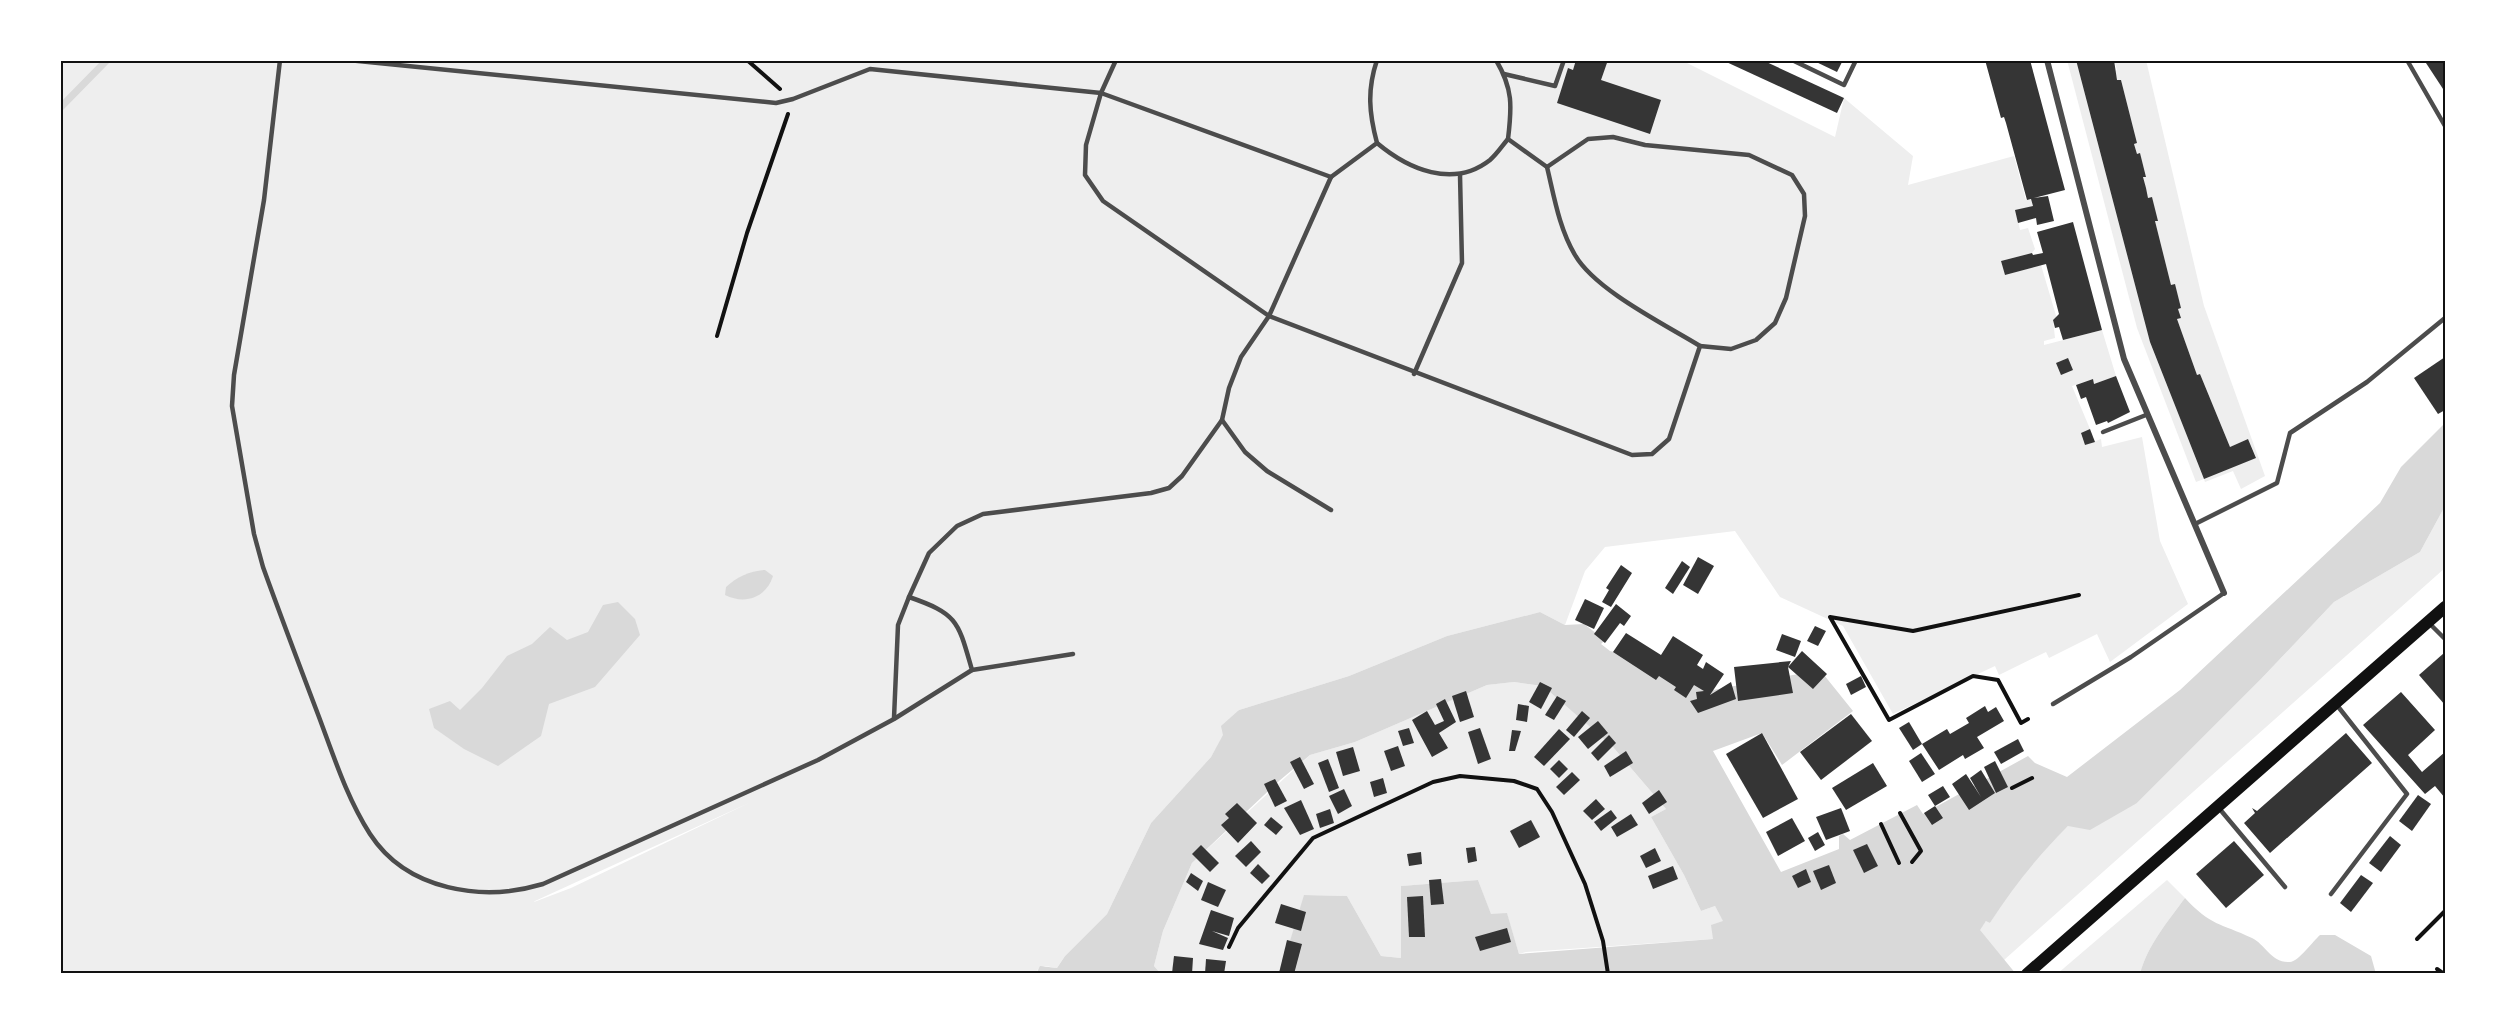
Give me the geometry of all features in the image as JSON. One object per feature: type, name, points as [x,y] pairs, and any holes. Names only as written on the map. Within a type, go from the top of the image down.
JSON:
[{"type":"main road","points":[[2027,974],[2445,607]]},
{"type":"street","points":[[2047,60],[2124,359],[2224,593]]},
{"type":"lane","points":[[280,60],[264,200],[234,375],[232,406],[254,534],[263,567],[344,784],[371,836],[394,860],[422,878],[450,889],[480,893],[519,891],[543,884],[818,760],[894,718],[972,670],[1073,654]]},
{"type":"lane","points":[[348,60],[776,103],[793,99],[870,69],[1101,93],[1331,177]]},
{"type":"lane","points":[[1116,60],[1101,93],[1086,145],[1085,175],[1103,201],[1269,316],[1414,374],[1632,455],[1652,454],[1669,439],[1700,346]]},
{"type":"lane","points":[[1377,60],[1370,81],[1368,112],[1377,143],[1399,161],[1418,169],[1460,175],[1489,160],[1508,139],[1512,109],[1509,83],[1496,60]]},
{"type":"lane","points":[[1504,74],[1555,86],[1564,60]]},
{"type":"lane","points":[[1792,60],[1844,85],[1856,60]]},
{"type":"lane","points":[[2407,60],[2445,126]]},
{"type":"lane","points":[[1508,139],[1547,167],[1560,220],[1575,256],[1598,282],[1700,346],[1731,349],[1756,340],[1775,323],[1786,298],[1805,216],[1804,194],[1792,176],[1749,155],[1645,146],[1613,137],[1588,139],[1547,167]]},
{"type":"lane","points":[[894,718],[898,625],[929,552],[957,526],[982,514],[1151,493],[1169,488],[1182,476],[1222,420],[1229,388],[1241,357],[1269,316],[1331,177],[1377,143]]},
{"type":"lane","points":[[1414,374],[1462,263],[1460,175]]},
{"type":"lane","points":[[2195,524],[2277,483],[2290,433],[2367,382],[2445,318]]},
{"type":"lane","points":[[2103,432],[2146,415]]},
{"type":"lane","points":[[1222,420],[1245,452],[1268,471],[1331,510]]},
{"type":"lane","points":[[2053,704],[2131,657],[2224,593]]},
{"type":"lane","points":[[909,597],[939,608],[953,618],[962,635],[972,670]]},
{"type":"lane","points":[[2428,622],[2445,639]]},
{"type":"lane","points":[[2331,894],[2407,794],[2336,704]]},
{"type":"lane","points":[[2218,807],[2285,887]]},
{"type":"path","points":[[717,336],[747,233],[793,99],[747,60]]},
{"type":"path","points":[[2028,718],[2021,723],[1998,680],[1973,676],[1890,720],[1830,617],[1913,631],[2079,595]]},
{"type":"path","points":[[1229,947],[1238,928],[1313,838],[1432,782],[1460,776],[1514,781],[1537,789],[1552,812],[1585,884],[1603,941],[1608,974]]},
{"type":"path","points":[[2012,788],[2032,778]]},
{"type":"path","points":[[1900,813],[1921,850],[1912,861]]},
{"type":"path","points":[[1881,824],[1899,863]]},
{"type":"path","points":[[2417,939],[2445,911]]},
{"type":"path","points":[[2437,969],[2444,974]]},
{"type":"shaded area","points":[[60,60],[1681,60],[1835,137],[1844,98],[1913,156],[1908,185],[2014,156],[2026,200],[2031,200],[2033,206],[2016,211],[2020,230],[2028,228],[2035,249],[2032,253],[2001,261],[2005,275],[2041,265],[2057,319],[2053,320],[2055,338],[2044,341],[2044,345],[2102,330],[2116,376],[2094,384],[2093,379],[2072,386],[2090,429],[2081,434],[2085,445],[2101,439],[2102,447],[2142,437],[2160,541],[2188,604],[2110,662],[2097,634],[2049,658],[2046,652],[1999,675],[1995,666],[1893,714],[1843,626],[1780,597],[1735,531],[1605,547],[1585,571],[1565,625],[1540,612],[1447,636],[1349,676],[1239,710],[1211,757],[1151,823],[1107,914],[1065,956],[1057,968],[1045,966],[1038,969],[1036,974],[60,974]],"holes":[[[751,802],[571,888],[534,902]]]},
{"type":"shaded area","points":[[2067,60],[2076,60],[2150,342],[2204,479],[2196,482],[2137,328]]},
{"type":"shaded area","points":[[2114,60],[2146,60],[2204,306],[2265,476],[2241,489],[2233,471],[2205,482],[2204,479],[2256,457],[2248,439],[2230,447],[2200,374],[2197,375],[2177,319],[2180,318],[2178,309],[2181,308],[2175,285],[2171,285],[2155,221],[2157,221],[2152,197],[2148,198],[2143,177],[2146,176],[2140,154],[2137,154],[2134,144],[2137,143],[2121,80],[2117,80]]},
{"type":"shaded area","points":[[2445,423],[2445,506],[2420,552],[2334,602],[2137,803],[2090,830],[2068,826],[2057,837],[2017,884],[1990,923],[1986,921],[1980,930],[2016,974],[1276,974],[1282,967],[1304,895],[1347,896],[1381,956],[1401,958],[1401,886],[1478,880],[1491,914],[1507,913],[1519,954],[1713,939],[1711,925],[1723,921],[1715,906],[1701,911],[1684,875],[1651,817],[1666,809],[1613,747],[1543,686],[1514,682],[1487,685],[1355,742],[1310,755],[1192,863],[1163,931],[1154,966],[1161,974],[1036,974],[1040,966],[1057,968],[1065,956],[1107,914],[1151,823],[1211,757],[1223,735],[1221,726],[1239,710],[1349,676],[1447,636],[1540,612],[1565,625],[1584,624],[1605,640],[1601,644],[1610,651],[1633,657],[1713,690],[1820,670],[1853,711],[1782,765],[1762,733],[1713,751],[1781,872],[1839,849],[1839,836],[1843,834],[1850,840],[1917,805],[1923,814],[2028,756],[2035,763],[2067,777],[2180,690],[2380,503],[2401,467]]},
{"type":"shaded area","points":[[2445,506],[2445,568],[2004,960],[1979,930],[1987,920],[1990,923],[2010,891],[2034,861],[2068,826],[2137,803],[2334,602],[2420,552]]},
{"type":"shaded area","points":[[765,570],[773,576],[770,584],[754,598],[740,599],[725,595],[726,587],[735,580],[749,573]]},
{"type":"shaded area","points":[[618,602],[635,619],[640,635],[595,687],[549,704],[541,736],[498,766],[464,749],[434,728],[429,709],[450,701],[460,710],[482,688],[507,656],[532,644],[550,627],[567,640],[588,632],[603,605]]},
{"type":"shaded area","points":[[1514,682],[1543,686],[1613,747],[1666,809],[1651,817],[1684,875],[1701,911],[1715,906],[1724,922],[1713,939],[1519,954],[1507,914],[1491,915],[1478,880],[1401,886],[1401,958],[1381,956],[1347,896],[1305,895],[1282,967],[1276,974],[1161,974],[1154,966],[1163,931],[1192,863],[1310,755],[1355,742],[1487,685]]},
{"type":"shaded area","points":[[2167,880],[2185,898],[2153,944],[2140,974],[2057,974]]},
{"type":"shaded area","points":[[2185,898],[2209,919],[2252,938],[2283,962],[2293,961],[2320,935],[2335,935],[2371,956],[2376,974],[2140,974],[2153,944]]},
{"type":"building","points":[[1576,60],[1608,60],[1601,80],[1661,100],[1650,134],[1557,103],[1568,68],[1573,70]]},
{"type":"building","points":[[1722,60],[1762,60],[1844,98],[1837,113]]},
{"type":"building","points":[[1812,60],[1843,60],[1837,72]]},
{"type":"building","points":[[1985,60],[2030,60],[2065,190],[2034,198],[2048,196],[2054,221],[2037,225],[2036,218],[2018,223],[2015,210],[2033,206],[2031,199],[2027,200],[2006,123],[2004,117],[2001,118]]},
{"type":"building","points":[[2076,60],[2114,60],[2117,80],[2121,80],[2137,143],[2134,144],[2137,154],[2140,153],[2146,177],[2143,177],[2148,198],[2152,197],[2158,221],[2155,221],[2171,285],[2175,284],[2181,308],[2178,309],[2181,318],[2177,319],[2197,375],[2200,374],[2230,447],[2248,439],[2256,458],[2204,479],[2150,342]]},
{"type":"building","points":[[2424,60],[2445,60],[2445,92]]},
{"type":"building","points":[[2073,222],[2102,330],[2063,340],[2059,327],[2055,328],[2053,320],[2059,314],[2046,264],[2005,275],[2001,261],[2032,253],[2033,255],[2043,253],[2037,232]]},
{"type":"building","points":[[2445,357],[2445,410],[2438,414],[2414,378]]},
{"type":"building","points":[[2068,358],[2073,370],[2061,375],[2056,363]]},
{"type":"building","points":[[2116,376],[2130,412],[2108,423],[2107,421],[2096,425],[2086,397],[2081,399],[2076,385],[2093,379],[2094,384]]},
{"type":"building","points":[[2090,429],[2095,442],[2085,445],[2081,433]]},
{"type":"building","points":[[1698,557],[1714,566],[1698,594],[1683,585]]},
{"type":"building","points":[[1682,561],[1690,567],[1673,594],[1665,588]]},
{"type":"building","points":[[1621,565],[1632,573],[1611,607],[1602,602],[1609,590],[1606,588]]},
{"type":"building","points":[[1585,599],[1604,608],[1594,629],[1575,620]]},
{"type":"building","points":[[1616,604],[1631,616],[1624,626],[1620,623],[1605,643],[1594,634]]},
{"type":"building","points":[[1815,626],[1826,631],[1818,646],[1807,641]]},
{"type":"building","points":[[1626,633],[1661,655],[1673,636],[1703,655],[1697,665],[1703,669],[1706,662],[1724,674],[1710,695],[1731,682],[1736,699],[1698,713],[1690,701],[1697,699],[1696,692],[1704,691],[1694,685],[1686,698],[1674,690],[1676,687],[1659,676],[1656,680],[1613,652]]},
{"type":"building","points":[[1782,634],[1801,641],[1795,657],[1776,650]]},
{"type":"building","points":[[1802,651],[1827,674],[1813,689],[1788,667]]},
{"type":"building","points":[[2445,654],[2445,705],[2419,675]]},
{"type":"building","points":[[1791,661],[1788,667],[1793,693],[1738,701],[1734,667]]},
{"type":"building","points":[[1861,676],[1866,687],[1851,695],[1846,684]]},
{"type":"building","points":[[1540,682],[1552,688],[1541,709],[1529,702]]},
{"type":"building","points":[[1466,691],[1474,717],[1460,722],[1452,696]]},
{"type":"building","points":[[2401,692],[2435,730],[2408,755],[2422,772],[2445,752],[2445,798],[2435,786],[2425,794],[2363,725]]},
{"type":"building","points":[[1557,696],[1566,701],[1554,720],[1545,715]]},
{"type":"building","points":[[1445,699],[1456,722],[1439,733],[1448,748],[1432,757],[1412,720],[1427,711],[1435,725],[1444,721],[1436,704]]},
{"type":"building","points":[[1518,704],[1529,706],[1527,722],[1516,720]]},
{"type":"building","points":[[1985,706],[1988,712],[1996,707],[2004,721],[1977,737],[1984,748],[1965,759],[1963,755],[1939,770],[1922,744],[1947,729],[1950,734],[1969,723],[1966,718]]},
{"type":"building","points":[[1582,711],[1590,718],[1574,737],[1566,730]]},
{"type":"building","points":[[1851,714],[1872,741],[1821,780],[1800,752]]},
{"type":"building","points":[[1598,721],[1608,733],[1588,749],[1578,737]]},
{"type":"building","points":[[1909,722],[1922,744],[1913,750],[1899,728]]},
{"type":"building","points":[[1409,728],[1414,743],[1403,746],[1398,731]]},
{"type":"building","points":[[1480,728],[1491,759],[1478,764],[1468,732]]},
{"type":"building","points":[[1559,729],[1570,739],[1544,766],[1534,757]]},
{"type":"building","points":[[1512,730],[1521,731],[1515,751],[1509,751]]},
{"type":"building","points":[[1762,733],[1798,799],[1763,818],[1726,754]]},
{"type":"building","points":[[2346,733],[2372,763],[2270,853],[2244,823],[2255,813],[2252,808],[2257,811]]},
{"type":"building","points":[[1609,735],[1616,743],[1598,761],[1591,753]]},
{"type":"building","points":[[2018,739],[2024,751],[2001,764],[1994,752]]},
{"type":"building","points":[[1398,746],[1405,766],[1391,771],[1384,751]]},
{"type":"building","points":[[1353,747],[1360,771],[1343,776],[1336,752]]},
{"type":"building","points":[[1626,751],[1633,763],[1610,777],[1604,766]]},
{"type":"building","points":[[1921,753],[1935,774],[1922,782],[1909,761]]},
{"type":"building","points":[[1300,757],[1314,784],[1304,789],[1290,762]]},
{"type":"building","points":[[1328,759],[1339,788],[1329,792],[1318,763]]},
{"type":"building","points":[[1559,760],[1568,769],[1559,778],[1550,769]]},
{"type":"building","points":[[1995,761],[2008,787],[1996,793],[1984,767]]},
{"type":"building","points":[[1873,763],[1887,786],[1846,810],[1832,788]]},
{"type":"building","points":[[1981,770],[1995,793],[1969,810],[1952,784],[1966,774],[1981,797],[1970,778]]},
{"type":"building","points":[[1572,772],[1580,780],[1564,795],[1556,787]]},
{"type":"building","points":[[1383,778],[1387,793],[1374,797],[1370,782]]},
{"type":"building","points":[[1275,779],[1287,801],[1275,807],[1264,784]]},
{"type":"building","points":[[1943,786],[1950,797],[1935,806],[1928,795]]},
{"type":"building","points":[[1344,789],[1352,806],[1338,814],[1329,796]]},
{"type":"building","points":[[1659,790],[1667,802],[1649,814],[1642,803]]},
{"type":"building","points":[[2418,795],[2431,804],[2412,831],[2399,821]]},
{"type":"building","points":[[1596,799],[1605,809],[1592,820],[1583,811]]},
{"type":"building","points":[[1301,800],[1314,829],[1300,835],[1284,808]]},
{"type":"building","points":[[1237,803],[1257,823],[1238,843],[1221,825],[1229,818],[1225,814]]},
{"type":"building","points":[[1935,806],[1943,818],[1932,825],[1924,813]]},
{"type":"building","points":[[1841,808],[1850,831],[1826,840],[1816,817]]},
{"type":"building","points":[[1330,809],[1334,823],[1320,828],[1316,814]]},
{"type":"building","points":[[1611,810],[1617,818],[1601,831],[1594,822]]},
{"type":"building","points":[[1631,814],[1638,825],[1617,837],[1611,827]]},
{"type":"building","points":[[1271,817],[1283,827],[1276,835],[1264,825]]},
{"type":"building","points":[[1792,818],[1805,841],[1778,856],[1766,832]]},
{"type":"building","points":[[1531,820],[1540,837],[1519,848],[1510,831]]},
{"type":"building","points":[[1818,832],[1825,845],[1815,851],[1808,838]]},
{"type":"building","points":[[2390,836],[2401,845],[2381,872],[2369,863]]},
{"type":"building","points":[[1251,841],[1261,852],[1246,867],[1235,856]]},
{"type":"building","points":[[2234,841],[2264,875],[2226,908],[2196,874]]},
{"type":"building","points":[[1867,844],[1878,866],[1864,873],[1853,850]]},
{"type":"building","points":[[1201,845],[1219,863],[1210,872],[1192,854]]},
{"type":"building","points":[[1475,847],[1477,861],[1468,863],[1466,848]]},
{"type":"building","points":[[1655,848],[1661,861],[1646,868],[1640,856]]},
{"type":"building","points":[[1421,852],[1422,864],[1409,866],[1407,854]]},
{"type":"building","points":[[1258,864],[1270,876],[1262,884],[1250,873]]},
{"type":"building","points":[[1829,865],[1836,883],[1821,890],[1813,871]]},
{"type":"building","points":[[1673,866],[1678,879],[1653,889],[1648,876]]},
{"type":"building","points":[[1806,869],[1811,882],[1798,888],[1792,876]]},
{"type":"building","points":[[1191,873],[1203,881],[1198,891],[1186,882]]},
{"type":"building","points":[[2361,875],[2373,883],[2351,912],[2340,903]]},
{"type":"building","points":[[1441,879],[1444,904],[1431,905],[1429,880]]},
{"type":"building","points":[[1208,882],[1226,890],[1218,907],[1201,900]]},
{"type":"building","points":[[1423,896],[1425,937],[1409,937],[1407,897]]},
{"type":"building","points":[[1281,904],[1306,912],[1301,931],[1275,923]]},
{"type":"building","points":[[1211,910],[1234,918],[1229,936],[1212,931],[1228,938],[1223,950],[1199,944]]},
{"type":"building","points":[[1507,928],[1511,942],[1480,951],[1475,937]]},
{"type":"building","points":[[1287,940],[1302,944],[1294,974],[1279,973]]},
{"type":"building","points":[[1174,956],[1193,958],[1192,974],[1172,973]]},
{"type":"building","points":[[1206,959],[1226,961],[1224,974],[1205,974]]},
{"type":"waterway","points":[[60,108],[107,60]]}]
